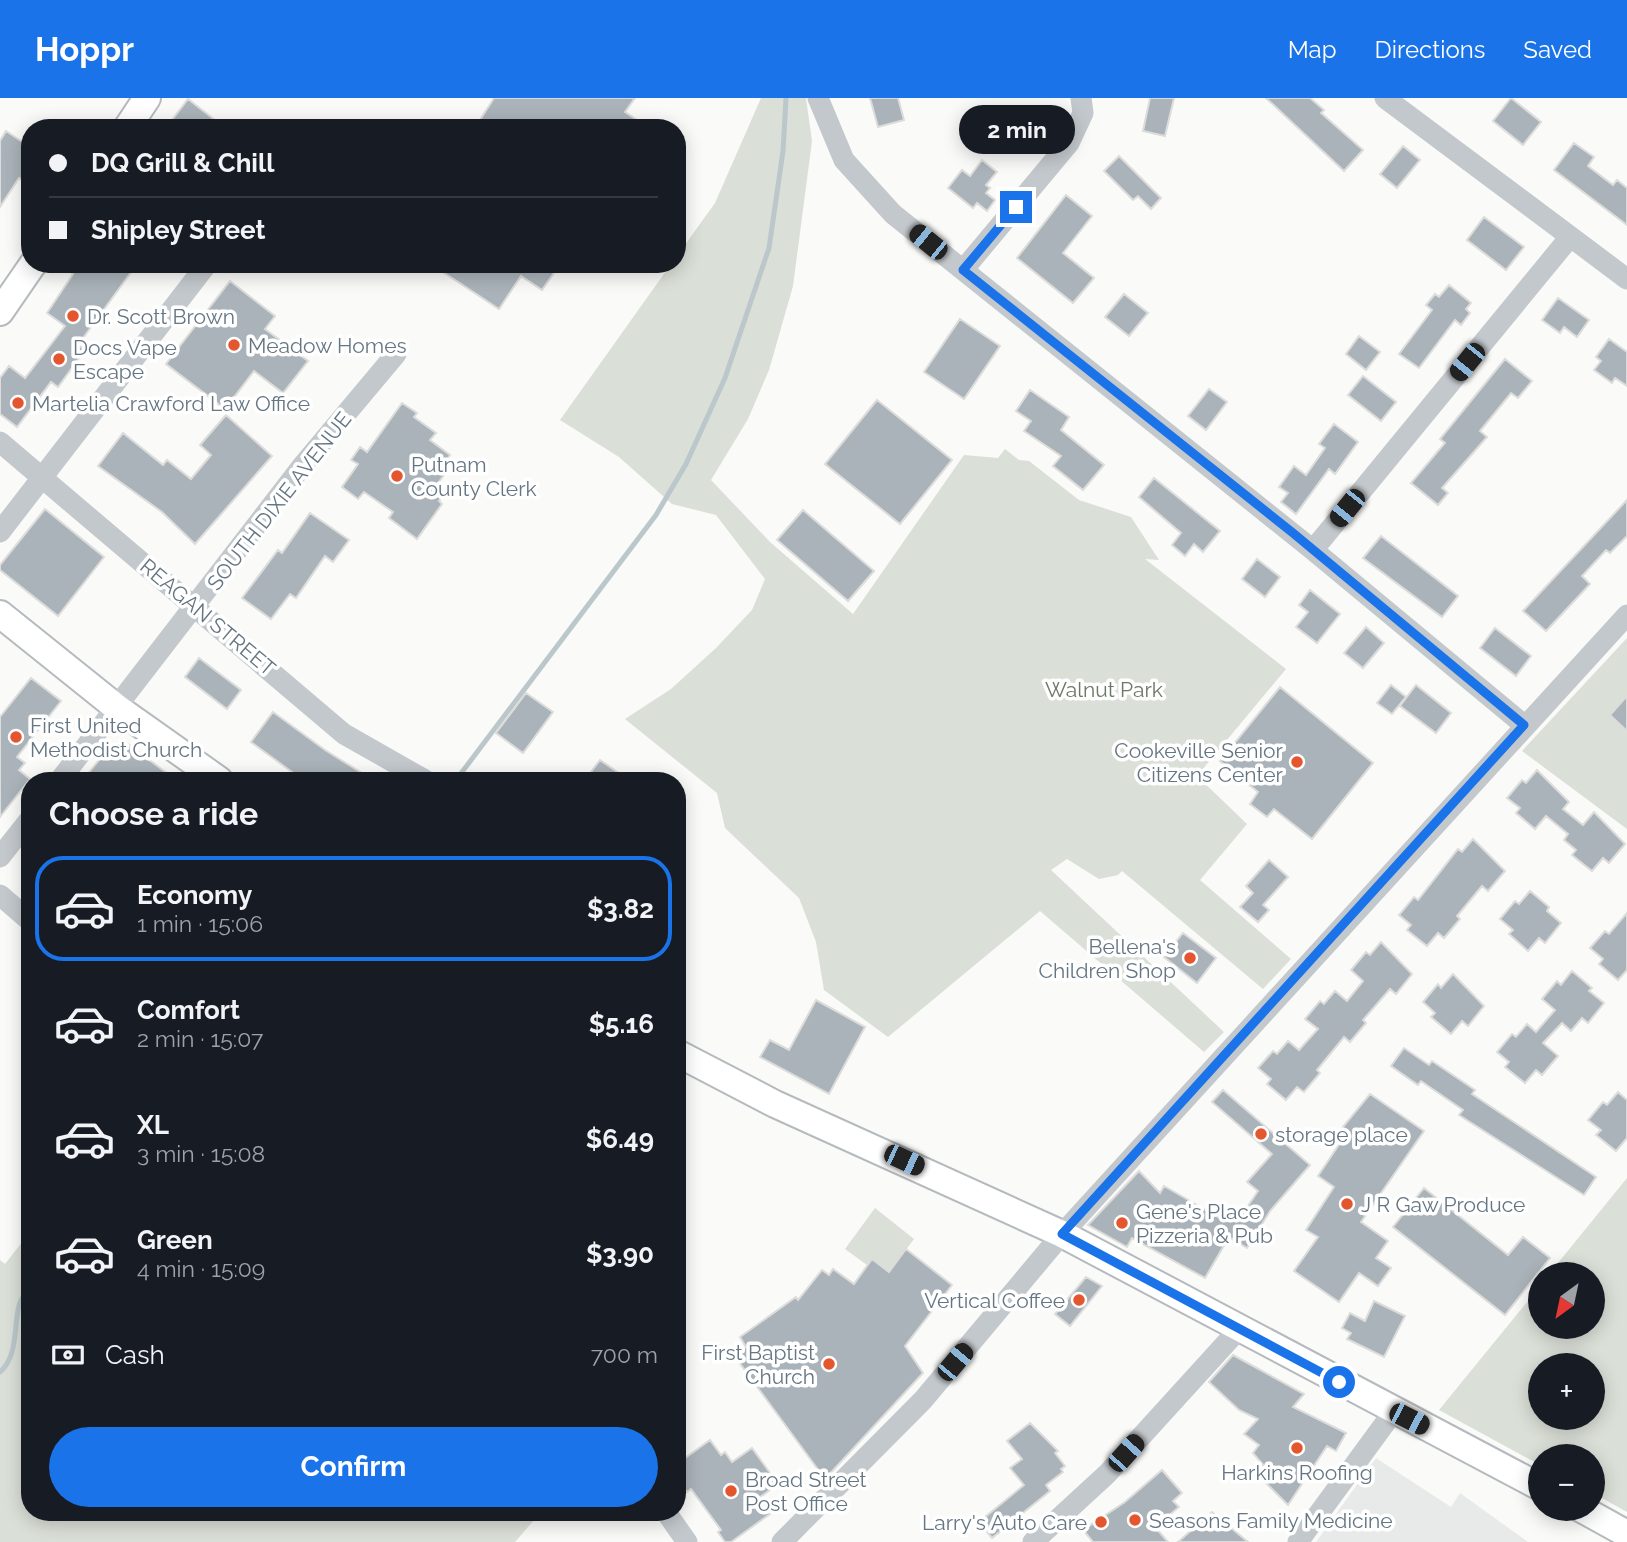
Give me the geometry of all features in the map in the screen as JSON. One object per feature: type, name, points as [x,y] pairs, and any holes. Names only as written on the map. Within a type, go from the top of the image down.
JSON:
[{"type":"main road","points":[[133,119],[147,98]]},
{"type":"main road","points":[[0,312],[27,273]]},
{"type":"main road","points":[[0,614],[116,707],[208,772]]},
{"type":"main road","points":[[686,1058],[775,1104],[1062,1234],[1528,1481]]},
{"type":"main road","points":[[1604,1521],[1627,1534]]},
{"type":"street","points":[[818,98],[844,160],[893,214],[1313,550],[1524,725]]},
{"type":"street","points":[[963,270],[1069,144],[1083,113],[1081,98]]},
{"type":"street","points":[[1385,98],[1570,237],[1625,274]]},
{"type":"street","points":[[1313,550],[1570,237]]},
{"type":"street","points":[[0,532],[41,475],[200,273]]},
{"type":"street","name":"SOUTH DIXIE AVENUE","points":[[66,772],[303,465],[396,354]]},
{"type":"street","name":"REAGAN STREET","points":[[0,442],[344,734],[411,772]]},
{"type":"street","points":[[782,1542],[923,1400],[1062,1234],[1627,615]]},
{"type":"street","points":[[0,857],[21,830]]},
{"type":"street","points":[[0,895],[21,913]]},
{"type":"street","points":[[1033,1542],[1107,1474],[1239,1329]]},
{"type":"street","points":[[1298,1542],[1394,1411]]},
{"type":"street","points":[[672,1521],[687,1542]]},
{"type":"shaded area","points":[[1376,1458],[1451,1507],[1460,1493],[1528,1542],[1316,1542]]},
{"type":"green space","name":"Walnut Park","points":[[761,98],[806,98],[812,141],[793,286],[769,370],[748,419],[711,480],[770,542],[853,614],[964,455],[998,458],[1005,449],[1019,460],[1029,461],[1079,500],[1131,517],[1159,560],[1145,559],[1286,669],[1197,776],[1247,824],[1200,880],[1291,959],[1263,989],[1122,871],[1118,875],[1099,879],[1067,859],[1051,870],[1224,1032],[1204,1052],[1040,911],[888,1037],[824,990],[816,942],[799,898],[725,828],[717,793],[625,719],[671,689],[716,648],[752,610],[765,579],[716,515],[672,504],[619,457],[560,420],[665,273],[686,273],[686,243],[715,203]]},
{"type":"green space","points":[[1627,638],[1627,829],[1522,751]]},
{"type":"green space","points":[[1627,1178],[1627,1512],[1605,1500],[1605,1444],[1528,1444],[1528,1458],[1439,1410],[1528,1301],[1528,1339],[1605,1339],[1605,1262],[1559,1262]]},
{"type":"green space","points":[[875,1208],[914,1239],[889,1272],[872,1259],[867,1265],[845,1249]]},
{"type":"green space","points":[[21,1244],[21,1521],[533,1521],[515,1542],[0,1542],[0,1260],[5,1264]]},
{"type":"building","points":[[494,98],[635,98],[625,112],[636,119],[481,119]]},
{"type":"building","points":[[870,98],[898,98],[904,120],[878,127]]},
{"type":"building","points":[[1150,98],[1174,98],[1165,136],[1143,131]]},
{"type":"building","points":[[1266,98],[1310,98],[1324,110],[1321,113],[1363,150],[1344,171]]},
{"type":"building","points":[[1511,98],[1541,122],[1523,145],[1493,121]]},
{"type":"building","points":[[188,99],[214,119],[173,119]]},
{"type":"building","points":[[6,131],[21,141],[21,179],[19,178],[0,207],[0,141]]},
{"type":"building","points":[[1574,143],[1594,157],[1588,166],[1613,185],[1617,180],[1627,188],[1627,225],[1554,170]]},
{"type":"building","points":[[1403,146],[1420,160],[1397,188],[1380,174]]},
{"type":"building","points":[[1119,156],[1161,198],[1151,209],[1138,196],[1133,200],[1104,171]]},
{"type":"building","points":[[982,160],[997,172],[986,185],[990,188],[986,193],[995,200],[987,211],[977,203],[973,208],[948,188],[962,170],[970,176]]},
{"type":"building","points":[[1066,195],[1092,216],[1063,253],[1094,278],[1073,303],[1017,258]]},
{"type":"building","points":[[1484,217],[1524,247],[1506,270],[1467,240]]},
{"type":"building","points":[[130,273],[78,345],[85,350],[58,387],[51,382],[17,427],[0,414],[0,378],[9,366],[25,378],[65,326],[47,313],[73,274]]},
{"type":"building","points":[[445,273],[554,273],[542,290],[521,276],[499,309]]},
{"type":"building","name":"Meadow Homes","points":[[230,281],[275,316],[265,329],[308,361],[283,393],[254,371],[225,409],[166,364]]},
{"type":"building","points":[[1449,285],[1471,303],[1466,309],[1470,313],[1461,325],[1455,320],[1419,368],[1399,354],[1432,310],[1426,305],[1435,294],[1439,297]]},
{"type":"building","points":[[1124,294],[1148,313],[1129,336],[1105,317]]},
{"type":"building","points":[[1558,298],[1589,320],[1577,337],[1564,327],[1560,333],[1542,320]]},
{"type":"building","points":[[960,319],[1000,346],[964,399],[924,372]]},
{"type":"building","points":[[1359,336],[1380,352],[1366,370],[1346,354]]},
{"type":"building","points":[[1609,339],[1627,352],[1627,386],[1615,378],[1612,383],[1594,370],[1601,361],[1596,357]]},
{"type":"building","points":[[1505,359],[1532,381],[1518,398],[1511,393],[1480,431],[1487,437],[1442,488],[1448,493],[1438,505],[1411,483],[1445,443],[1440,439]]},
{"type":"building","points":[[1363,376],[1396,402],[1381,421],[1348,395]]},
{"type":"building","points":[[1209,389],[1227,402],[1206,430],[1188,416]]},
{"type":"building","points":[[1030,390],[1069,417],[1061,430],[1104,465],[1083,490],[1053,466],[1061,456],[1024,431],[1031,421],[1016,411]]},
{"type":"building","points":[[877,400],[952,460],[900,524],[825,464]]},
{"type":"building","name":"Putnam County Clerk","points":[[402,403],[417,413],[414,417],[436,433],[430,440],[450,455],[447,460],[452,464],[433,490],[442,497],[439,501],[442,504],[417,539],[389,518],[393,512],[364,492],[358,499],[342,487],[358,464],[351,460],[360,447],[367,452]]},
{"type":"building","points":[[226,415],[272,456],[195,544],[162,512],[98,466],[123,433],[163,465],[167,460],[191,479],[211,455],[200,445]]},
{"type":"building","points":[[1334,424],[1358,442],[1335,474],[1329,469],[1296,514],[1281,502],[1288,493],[1279,487],[1294,466],[1306,475],[1325,448],[1319,444]]},
{"type":"building","points":[[1154,478],[1220,531],[1203,552],[1194,544],[1185,556],[1172,545],[1181,533],[1139,497]]},
{"type":"building","points":[[1627,500],[1627,536],[1610,553],[1606,550],[1582,576],[1590,584],[1546,631],[1523,611]]},
{"type":"building","points":[[45,509],[104,557],[58,616],[0,570],[0,565]]},
{"type":"building","points":[[803,510],[874,571],[848,601],[777,540]]},
{"type":"building","points":[[310,513],[349,540],[333,562],[325,556],[296,598],[290,594],[271,619],[242,598],[278,550],[282,553]]},
{"type":"building","points":[[1381,536],[1458,596],[1442,617],[1363,558]]},
{"type":"building","points":[[1257,559],[1280,577],[1265,597],[1242,579]]},
{"type":"building","points":[[1310,590],[1340,614],[1317,643],[1296,627],[1308,612],[1299,605]]},
{"type":"building","points":[[1366,627],[1384,643],[1363,668],[1344,653]]},
{"type":"building","points":[[1495,628],[1531,656],[1516,676],[1480,648]]},
{"type":"building","points":[[199,658],[241,690],[227,709],[185,677]]},
{"type":"building","name":"First United Methodist Church","points":[[31,678],[61,701],[17,757],[25,763],[19,770],[21,772],[21,790],[0,817],[0,717]]},
{"type":"building","points":[[1391,685],[1406,697],[1392,714],[1377,703]]},
{"type":"building","points":[[1416,685],[1451,713],[1436,733],[1400,706]]},
{"type":"building","name":"Cookeville Senior Citizens Center","points":[[1280,687],[1373,763],[1312,839],[1274,809],[1267,817],[1250,804],[1258,792],[1220,761]]},
{"type":"building","points":[[526,693],[553,712],[523,753],[496,733]]},
{"type":"building","points":[[1627,696],[1627,731],[1610,715]]},
{"type":"building","points":[[273,712],[360,772],[292,772],[251,742]]},
{"type":"building","name":"First United Methodist Church","points":[[120,744],[125,748],[128,744],[165,772],[89,772],[111,745],[116,749]]},
{"type":"building","points":[[600,760],[617,772],[591,772]]},
{"type":"building","points":[[1537,770],[1569,802],[1563,809],[1583,825],[1594,812],[1625,844],[1609,863],[1603,858],[1592,871],[1572,855],[1576,850],[1564,840],[1568,834],[1546,816],[1535,829],[1516,813],[1520,808],[1507,798],[1522,780],[1526,783]]},
{"type":"building","points":[[1473,839],[1505,871],[1488,891],[1482,886],[1457,916],[1460,919],[1444,938],[1438,933],[1427,946],[1407,930],[1411,925],[1399,915],[1414,897],[1418,900],[1458,849],[1462,852]]},
{"type":"building","points":[[1269,860],[1288,877],[1263,905],[1269,910],[1258,922],[1240,907],[1253,893],[1246,886]]},
{"type":"building","points":[[1530,891],[1549,907],[1547,911],[1561,923],[1545,943],[1539,938],[1528,951],[1509,934],[1513,930],[1500,919],[1515,901],[1519,904]]},
{"type":"building","points":[[1627,913],[1627,970],[1618,980],[1599,964],[1603,959],[1590,948],[1605,931],[1609,934]]},
{"type":"building","name":"Bellena's Children Shop","points":[[1183,933],[1216,958],[1197,983],[1164,957]]},
{"type":"building","points":[[1381,942],[1412,974],[1396,994],[1390,989],[1363,1020],[1366,1023],[1350,1042],[1344,1037],[1317,1070],[1320,1073],[1304,1092],[1297,1087],[1286,1100],[1267,1084],[1271,1079],[1258,1068],[1273,1051],[1277,1054],[1288,1041],[1299,1050],[1318,1029],[1305,1019],[1320,1001],[1324,1004],[1335,991],[1347,1001],[1363,981],[1351,970],[1366,952],[1370,955]]},
{"type":"building","points":[[1572,971],[1592,988],[1589,991],[1604,1003],[1588,1023],[1582,1018],[1571,1031],[1562,1023],[1543,1043],[1558,1056],[1542,1075],[1536,1070],[1525,1083],[1505,1067],[1509,1062],[1497,1052],[1512,1034],[1516,1037],[1527,1024],[1536,1032],[1555,1010],[1542,999],[1557,981],[1561,985]]},
{"type":"building","points":[[1453,974],[1484,1006],[1468,1026],[1462,1021],[1451,1034],[1431,1017],[1435,1013],[1423,1002],[1438,984],[1441,988]]},
{"type":"building","points":[[816,1000],[865,1027],[829,1094],[760,1057],[770,1040],[789,1050]]},
{"type":"building","points":[[1404,1048],[1429,1065],[1432,1061],[1475,1090],[1472,1094],[1596,1177],[1584,1195],[1459,1115],[1463,1110],[1421,1081],[1418,1085],[1391,1066]]},
{"type":"building","points":[[1223,1090],[1310,1165],[1270,1211],[1247,1248],[1229,1237],[1205,1278],[1132,1238],[1127,1247],[1088,1225],[1139,1171],[1160,1193],[1164,1186],[1218,1217],[1223,1208],[1240,1218],[1258,1191],[1247,1182],[1272,1154],[1212,1102]]},
{"type":"building","points":[[1618,1092],[1627,1100],[1627,1138],[1616,1151],[1596,1135],[1601,1130],[1588,1120],[1603,1102],[1607,1105]]},
{"type":"building","name":"J R Gaw Produce","points":[[1370,1094],[1424,1131],[1361,1222],[1388,1241],[1376,1258],[1391,1268],[1378,1286],[1359,1273],[1339,1302],[1294,1271],[1318,1237],[1306,1230],[1334,1187],[1318,1176],[1344,1137],[1338,1133]]},
{"type":"building","points":[[1424,1188],[1508,1255],[1523,1237],[1550,1258],[1547,1262],[1528,1262],[1528,1286],[1505,1315],[1393,1227]]},
{"type":"building","name":"First Baptist Church","points":[[906,1249],[952,1285],[905,1346],[923,1373],[825,1479],[733,1354],[746,1347],[740,1337],[796,1297],[798,1300],[822,1270],[829,1275],[833,1269],[854,1284],[872,1259],[889,1272]]},
{"type":"building","name":"Vertical Coffee","points":[[1086,1277],[1102,1286],[1070,1326],[1055,1314]]},
{"type":"building","points":[[1374,1301],[1405,1316],[1384,1357],[1347,1339],[1351,1333],[1342,1328],[1350,1313],[1365,1321]]},
{"type":"building","points":[[1233,1355],[1304,1394],[1293,1407],[1346,1433],[1336,1451],[1327,1446],[1288,1505],[1256,1473],[1264,1466],[1253,1453],[1259,1445],[1244,1434],[1258,1419],[1239,1410],[1209,1382]]},
{"type":"building","points":[[1030,1423],[1058,1451],[1055,1453],[1065,1466],[1061,1469],[1063,1472],[1046,1485],[1050,1491],[992,1538],[979,1522],[1024,1485],[1010,1468],[1022,1459],[1007,1441]]},
{"type":"building","name":"Broad Street Post Office","points":[[710,1440],[721,1455],[725,1452],[732,1462],[752,1448],[778,1484],[759,1498],[770,1514],[731,1542],[725,1542],[718,1532],[721,1530],[691,1489],[686,1491],[686,1457]]},
{"type":"building","points":[[1162,1470],[1182,1493],[1173,1501],[1179,1507],[1155,1527],[1168,1542],[1093,1542],[1083,1530],[1125,1502]]},
{"type":"building","points":[[1212,1512],[1248,1542],[1178,1542]]},
{"type":"waterway","points":[[462,772],[656,515],[686,464],[725,378],[769,248],[783,151],[786,98]]},
{"type":"waterway","points":[[0,1372],[8,1363],[12,1352],[21,1300]]},
{"type":"place","name":"Dr. Scott Brown","points":[[73,316]]},
{"type":"place","name":"Meadow Homes","points":[[234,345]]},
{"type":"place","name":"Docs Vape Escape","points":[[59,359]]},
{"type":"place","name":"Martelia Crawford Law Office","points":[[18,403]]},
{"type":"place","name":"Putnam County Clerk","points":[[397,476]]},
{"type":"place","name":"First United Methodist Church","points":[[16,737]]},
{"type":"place","name":"Cookeville Senior Citizens Center","points":[[1297,762]]},
{"type":"place","name":"Bellena's Children Shop","points":[[1190,958]]},
{"type":"place","name":"storage place","points":[[1261,1134]]},
{"type":"place","name":"J R Gaw Produce","points":[[1347,1204]]},
{"type":"place","name":"Gene's Place Pizzeria & Pub","points":[[1122,1223]]},
{"type":"place","name":"Vertical Coffee","points":[[1079,1300]]},
{"type":"place","name":"First Baptist Church","points":[[829,1364]]},
{"type":"place","name":"Harkins Roofing","points":[[1297,1448]]},
{"type":"place","name":"Broad Street Post Office","points":[[731,1491]]},
{"type":"place","name":"Seasons Family Medicine","points":[[1135,1520]]},
{"type":"place","name":"Larry's Auto Care","points":[[1101,1522]]},
{"type":"route","points":[[1016,207],[963,270],[1293,533],[1524,725],[1062,1234],[1339,1382]]}]
